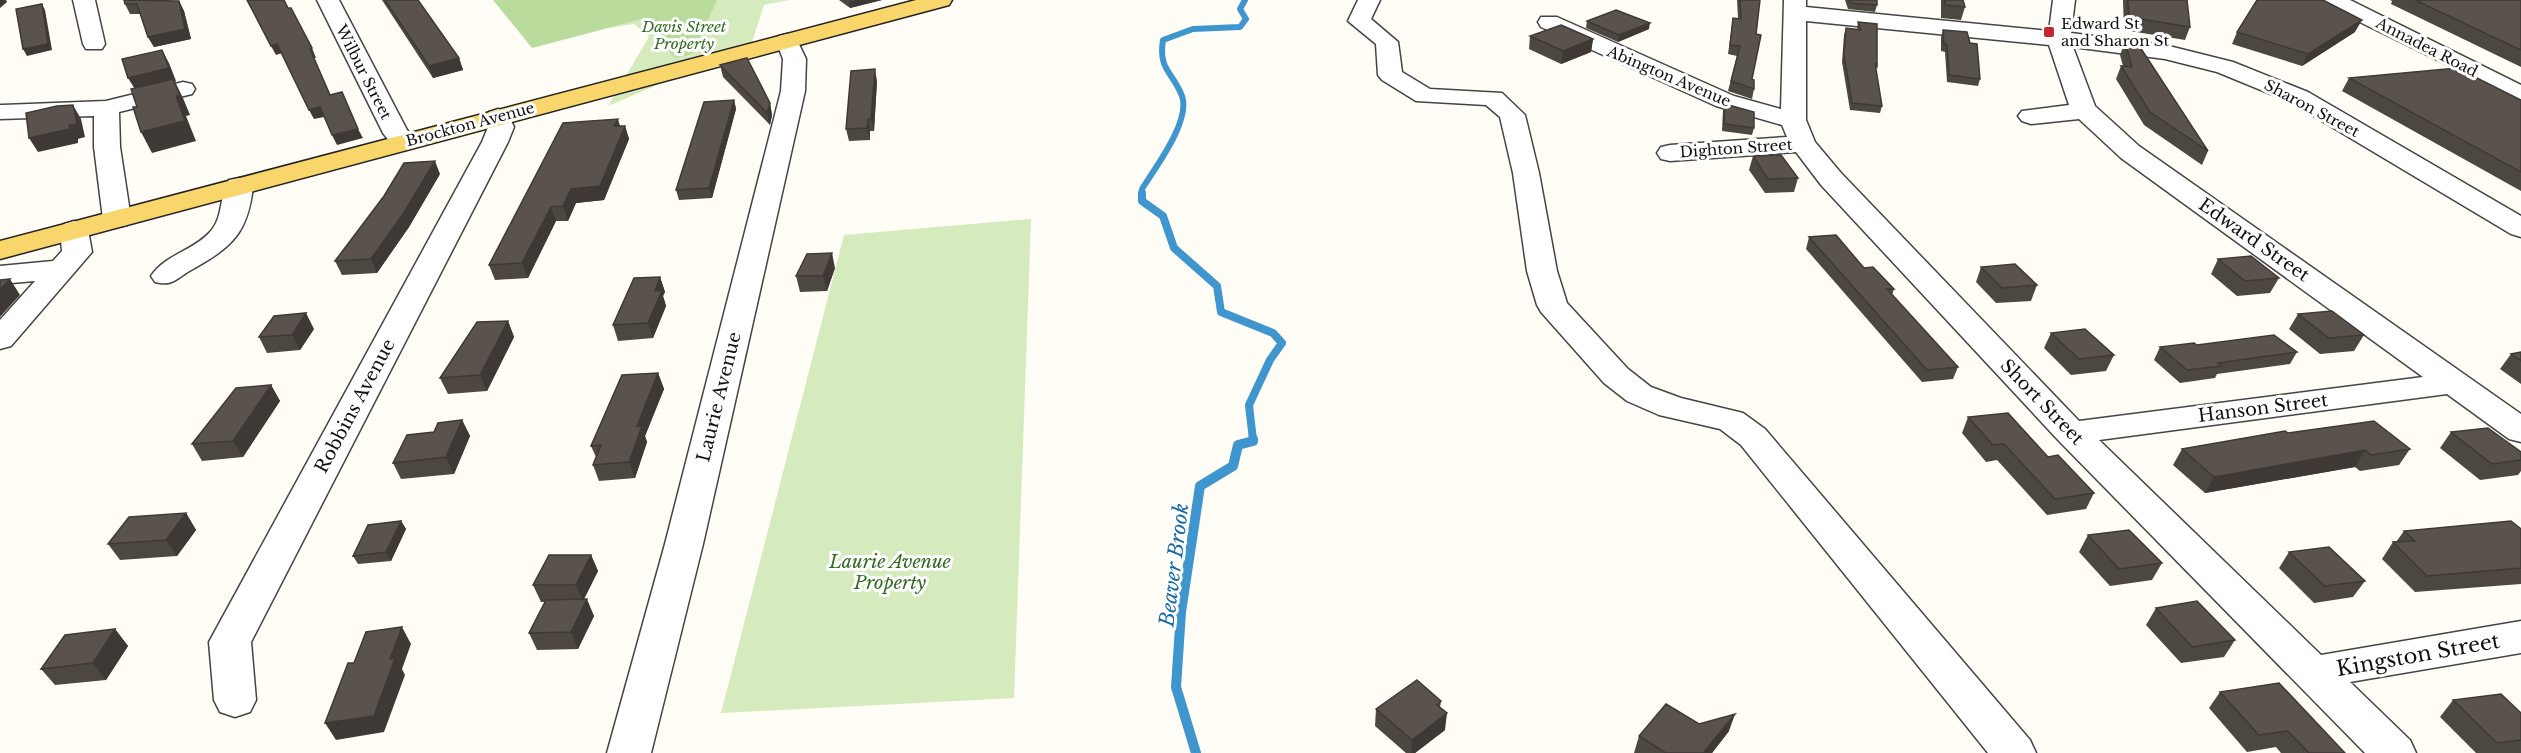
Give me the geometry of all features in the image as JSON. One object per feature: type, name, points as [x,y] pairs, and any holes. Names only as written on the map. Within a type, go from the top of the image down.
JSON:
[{"type":"main road","name":"Brockton Avenue","points":[[0,250],[941,0]]},
{"type":"street","points":[[84,0],[94,44]]},
{"type":"street","name":"Wilbur Street","points":[[328,0],[396,134],[404,142]]},
{"type":"street","points":[[1369,0],[1359,21],[1387,42],[1390,75],[1425,96],[1493,98],[1512,115],[1526,173],[1542,271],[1552,305],[1616,376],[1639,394],[1671,407],[1731,421],[1753,437],[2014,753]]},
{"type":"street","name":"Edward Street","points":[[2064,0],[2059,39],[2077,98],[2085,111],[2130,152],[2521,431]]},
{"type":"street","name":"Annadea Road","points":[[2333,0],[2521,94]]},
{"type":"street","points":[[1795,7],[1798,132]]},
{"type":"street","name":"Sharon Street","points":[[1795,7],[2165,52],[2226,67],[2259,79],[2299,98],[2521,228]]},
{"type":"street","name":"Abington Avenue","points":[[1549,22],[1798,132]]},
{"type":"street","name":"Laurie Avenue","points":[[629,753],[684,544],[793,91],[796,63],[787,41]]},
{"type":"street","points":[[3,112],[106,108],[183,89]]},
{"type":"street","points":[[106,108],[107,147],[117,219]]},
{"type":"street","points":[[2031,116],[2085,111]]},
{"type":"street","name":"Robbins Avenue","points":[[235,700],[231,642],[495,142],[501,127],[498,117]]},
{"type":"street","name":"Dighton Street","points":[[1670,153],[1798,132]]},
{"type":"street","name":"Short Street","points":[[1798,132],[1831,179],[2071,433],[2315,672],[2394,753]]},
{"type":"street","points":[[166,276],[178,263],[201,254],[226,235],[236,213],[239,186]]},
{"type":"street","points":[[0,339],[77,252],[74,230]]},
{"type":"street","points":[[0,275],[63,269]]},
{"type":"street","name":"Hanson Street","points":[[2071,433],[2455,383]]},
{"type":"street","name":"Kingston Street","points":[[2315,672],[2521,637]]},
{"type":"green space","points":[[493,0],[717,0],[692,54],[675,58],[642,19],[532,48]]},
{"type":"green space","name":"Davis Street Property","points":[[535,0],[789,0],[764,5],[751,45],[608,106],[649,37],[634,24],[542,38]]},
{"type":"green space","name":"Laurie Avenue Property","points":[[1031,219],[1014,698],[721,713],[844,235]]},
{"type":"building","points":[[124,0],[179,1],[185,29],[148,37],[137,4],[125,4]]},
{"type":"building","points":[[247,0],[284,0],[288,8],[291,8],[312,48],[310,49],[330,95],[342,92],[358,129],[332,135],[320,107],[309,110],[277,44],[271,46]]},
{"type":"building","points":[[385,0],[418,0],[459,58],[429,66]]},
{"type":"building","points":[[1740,0],[1760,0],[1756,34],[1761,35],[1752,79],[1754,89],[1731,81],[1740,46],[1730,45],[1733,18],[1741,19]]},
{"type":"building","points":[[1849,0],[1877,0],[1877,5],[1850,3]]},
{"type":"building","points":[[1945,0],[1963,0],[1965,7],[1945,5]]},
{"type":"building","points":[[2128,0],[2187,0],[2190,27],[2129,17]]},
{"type":"building","points":[[2257,0],[2323,0],[2362,20],[2308,54],[2237,32]]},
{"type":"building","points":[[2415,0],[2521,0],[2521,50]]},
{"type":"building","points":[[42,4],[48,44],[23,49],[16,9]]},
{"type":"building","points":[[1616,10],[1650,23],[1619,35],[1587,21]]},
{"type":"building","points":[[1858,22],[1877,24],[1877,66],[1875,63],[1882,106],[1852,103],[1844,55],[1846,28],[1861,30]]},
{"type":"building","points":[[1561,25],[1593,39],[1563,51],[1530,36]]},
{"type":"building","points":[[1943,30],[1967,32],[1970,43],[1977,44],[1980,79],[1949,75],[1947,45],[1944,44]]},
{"type":"building","points":[[2125,42],[2138,44],[2208,151],[2150,112],[2121,66],[2132,67]]},
{"type":"building","points":[[162,50],[169,68],[128,78],[122,59]]},
{"type":"building","points":[[747,58],[770,103],[767,113],[720,65]]},
{"type":"building","points":[[2457,68],[2521,100],[2521,172],[2349,78]]},
{"type":"building","points":[[875,69],[871,119],[868,119],[867,128],[846,129],[851,71]]},
{"type":"building","points":[[173,79],[180,95],[176,96],[185,121],[141,132],[133,107],[137,107],[131,89]]},
{"type":"building","points":[[734,100],[709,188],[676,190],[704,102]]},
{"type":"building","points":[[1725,104],[1754,112],[1754,128],[1724,124]]},
{"type":"building","points":[[73,105],[77,124],[69,125],[70,129],[29,138],[26,113]]},
{"type":"building","points":[[618,119],[614,126],[625,126],[600,186],[571,189],[563,206],[551,207],[522,263],[489,265],[563,123]]},
{"type":"building","points":[[1781,155],[1798,178],[1768,179],[1753,156]]},
{"type":"building","points":[[435,161],[403,214],[371,259],[335,261],[384,196],[404,163]]},
{"type":"building","points":[[1836,235],[1864,268],[1873,267],[1894,289],[1887,289],[1958,367],[1927,370],[1809,237]]},
{"type":"building","points":[[832,253],[823,276],[796,276],[807,254]]},
{"type":"building","points":[[2251,256],[2279,278],[2245,281],[2218,259]]},
{"type":"building","points":[[2015,264],[2037,285],[2002,288],[1981,267]]},
{"type":"building","points":[[660,277],[655,291],[662,290],[648,323],[613,325],[634,278]]},
{"type":"building","points":[[10,279],[0,290],[0,280]]},
{"type":"building","points":[[2332,311],[2364,335],[2329,338],[2298,314]]},
{"type":"building","points":[[306,313],[292,335],[259,337],[274,316]]},
{"type":"building","points":[[508,321],[480,375],[440,378],[477,322]]},
{"type":"building","points":[[2085,329],[2114,355],[2079,359],[2051,333]]},
{"type":"building","points":[[2274,335],[2297,352],[2218,363],[2222,366],[2187,370],[2160,347],[2194,343],[2197,345]]},
{"type":"building","points":[[2521,352],[2521,361],[2511,354]]},
{"type":"building","points":[[658,373],[637,426],[642,426],[629,462],[593,465],[601,445],[591,446],[622,375]]},
{"type":"building","points":[[271,385],[233,441],[192,444],[236,388]]},
{"type":"building","points":[[2008,413],[2048,457],[2058,455],[2094,493],[2055,499],[2004,444],[1993,445],[1968,417]]},
{"type":"building","points":[[462,420],[446,457],[393,463],[407,435],[434,432],[438,423]]},
{"type":"building","points":[[2374,421],[2410,449],[2371,455],[2365,450],[2214,477],[2182,449],[2285,431],[2288,433]]},
{"type":"building","points":[[2488,428],[2521,452],[2521,460],[2492,464],[2451,432]]},
{"type":"building","points":[[186,513],[166,540],[108,544],[129,517]]},
{"type":"building","points":[[401,521],[386,552],[353,556],[368,525]]},
{"type":"building","points":[[2511,521],[2521,529],[2521,568],[2427,576],[2393,542],[2415,541],[2404,531]]},
{"type":"building","points":[[2129,530],[2162,563],[2119,569],[2088,535]]},
{"type":"building","points":[[2329,547],[2365,581],[2325,586],[2289,552]]},
{"type":"building","points":[[549,555],[591,555],[576,585],[533,585]]},
{"type":"building","points":[[587,599],[571,632],[529,633],[546,600]]},
{"type":"building","points":[[2197,601],[2235,640],[2192,647],[2156,608]]},
{"type":"building","points":[[402,627],[390,659],[395,658],[374,716],[325,723],[348,663],[354,663],[366,632]]},
{"type":"building","points":[[115,629],[93,663],[41,669],[65,635]]},
{"type":"building","points":[[1417,680],[1441,701],[1437,705],[1447,713],[1412,740],[1376,709]]},
{"type":"building","points":[[2279,683],[2345,753],[2309,753],[2288,731],[2259,735],[2220,692]]},
{"type":"building","points":[[2501,694],[2521,713],[2521,740],[2497,743],[2453,700]]},
{"type":"building","points":[[1666,704],[1699,724],[1735,714],[1703,753],[1666,753],[1639,736]]},
{"type":"waterway","name":"Beaver Brook","points":[[1245,0],[1240,9],[1246,19],[1240,27],[1193,29],[1163,40],[1164,65],[1182,96],[1183,106],[1177,131],[1142,189],[1142,201],[1163,216],[1174,248],[1217,286],[1221,312],[1273,333],[1282,343],[1270,360],[1249,405],[1253,440]]},
{"type":"waterway","name":"Beaver Brook","points":[[1196,753],[1176,687],[1181,612],[1200,486],[1233,466],[1238,445],[1253,440]]},
{"type":"place","name":"Edward St and Sharon St","points":[[2049,32]]}]
